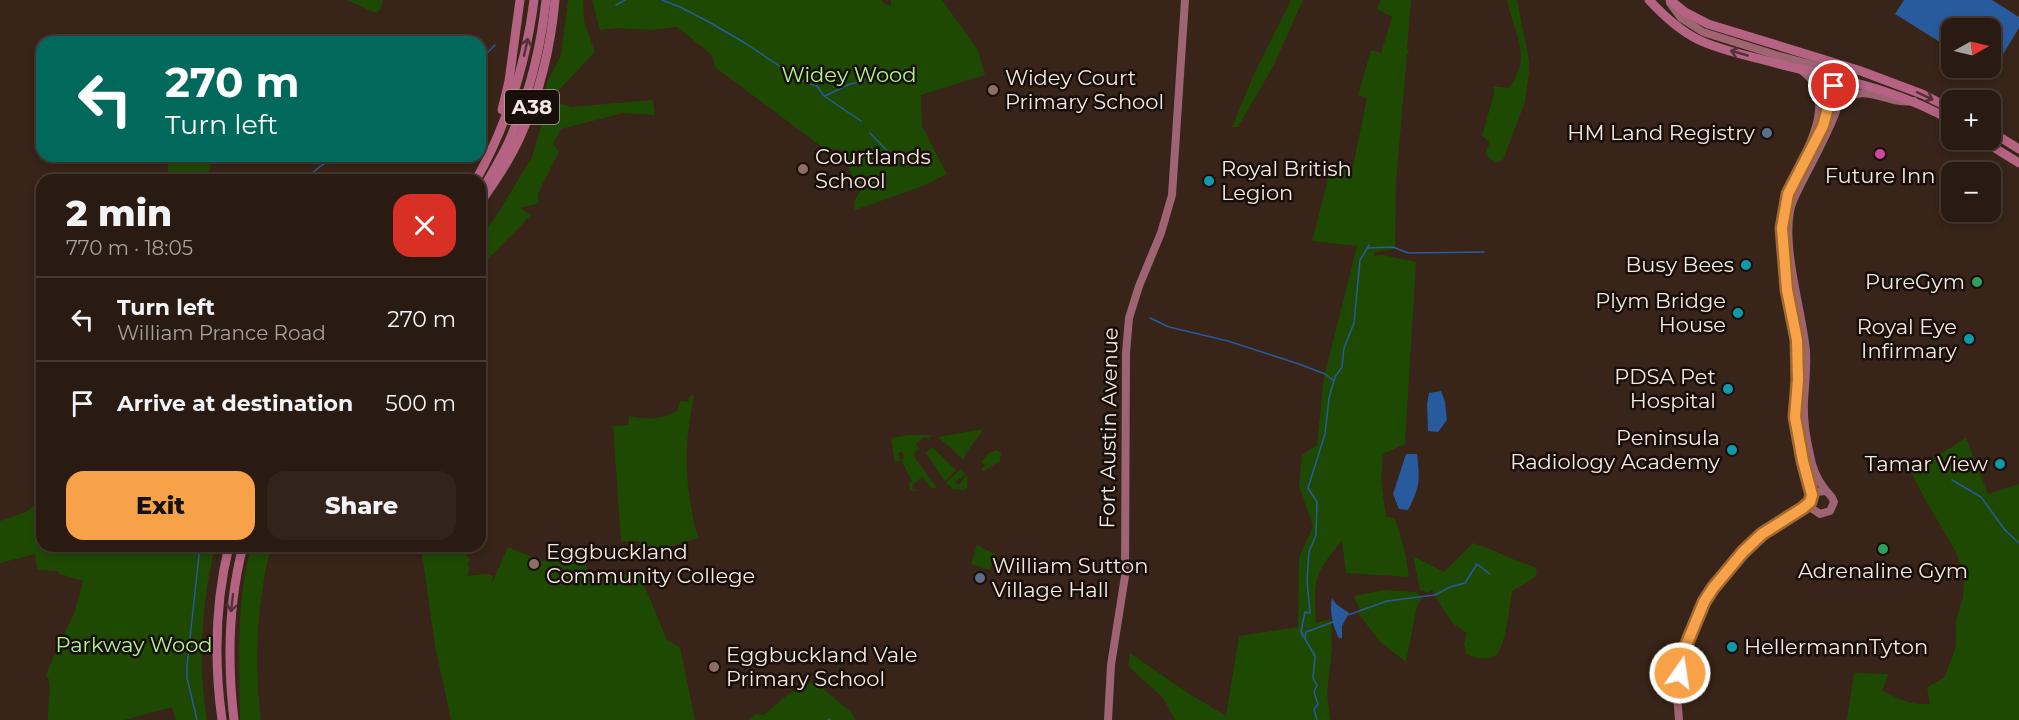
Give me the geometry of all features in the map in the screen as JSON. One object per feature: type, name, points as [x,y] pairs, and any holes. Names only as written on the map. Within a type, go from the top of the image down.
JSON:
[{"type":"highway","name":"A38","points":[[486,152],[505,98],[520,0]]},
{"type":"highway","name":"A38","points":[[486,160],[513,94],[528,40],[534,0]]},
{"type":"highway","name":"A38","points":[[486,183],[510,140],[526,97],[538,49],[546,0]]},
{"type":"highway","name":"A38","points":[[486,194],[504,168],[531,110],[548,46],[555,0]]},
{"type":"highway","points":[[1649,0],[1674,24],[1697,40],[1839,81],[1883,90],[1914,101],[1941,115]]},
{"type":"highway","points":[[1669,0],[1685,12],[1708,24],[1858,70],[1941,104]]},
{"type":"highway","points":[[2001,137],[2019,149]]},
{"type":"highway","points":[[1999,150],[2019,162]]},
{"type":"highway","name":"A38","points":[[482,170],[484,162]]},
{"type":"highway","name":"A38","points":[[480,174],[485,162]]},
{"type":"highway","points":[[222,720],[216,652],[221,588],[228,552]]},
{"type":"highway","points":[[234,720],[229,640],[234,585],[242,552]]},
{"type":"main road","name":"Fort Austin Avenue","points":[[1108,720],[1111,665],[1125,576],[1126,353],[1130,318],[1139,286],[1161,233],[1172,195],[1185,0]]},
{"type":"main road","points":[[1669,0],[1681,18],[1703,32],[1839,81]]},
{"type":"main road","points":[[1801,70],[1816,87],[1818,112],[1809,148],[1784,207],[1782,253],[1797,340],[1798,380],[1795,417],[1812,502],[1823,514],[1833,508],[1833,499],[1814,469],[1806,430],[1804,403],[1806,351],[1794,283],[1789,223],[1796,192],[1822,145],[1839,103],[1839,81]]},
{"type":"main road","points":[[1797,174],[1823,126],[1839,81],[1858,70]]},
{"type":"main road","points":[[1839,103],[1849,95],[1859,93],[1867,93],[1902,103],[1914,101]]},
{"type":"main road","points":[[1678,720],[1677,689],[1683,658],[1704,602],[1743,552],[1762,534],[1795,515],[1812,502],[1819,491],[1826,491]]},
{"type":"green space","points":[[347,0],[383,0],[380,10],[375,13]]},
{"type":"green space","points":[[568,0],[583,0],[584,21],[595,52],[558,91],[558,103],[571,107],[653,100],[655,115],[623,113],[561,129],[553,144],[559,151],[538,193],[539,203],[520,208],[531,215],[486,262],[486,229],[532,157],[541,126],[547,82],[561,55]]},
{"type":"green space","name":"Widey Wood","points":[[592,0],[881,0],[886,5],[891,5],[891,0],[942,0],[978,50],[985,75],[921,95],[922,126],[947,174],[923,186],[855,210],[854,201],[860,192],[840,149],[826,150],[716,68],[711,54],[677,27],[651,30],[617,28],[600,30]]},
{"type":"green space","points":[[1291,0],[1303,0],[1274,65],[1238,127],[1232,127],[1254,74]]},
{"type":"green space","points":[[1381,0],[1411,0],[1407,48],[1409,52],[1396,183],[1395,249],[1375,252],[1374,256],[1383,255],[1416,262],[1405,444],[1383,454],[1381,479],[1386,517],[1395,518],[1405,552],[1409,577],[1346,573],[1342,541],[1325,562],[1317,579],[1315,597],[1316,623],[1331,619],[1332,649],[1327,693],[1330,720],[1175,720],[1163,698],[1128,666],[1130,653],[1226,716],[1239,636],[1298,627],[1299,558],[1313,526],[1299,486],[1302,455],[1317,445],[1324,377],[1357,246],[1312,241],[1331,167],[1352,171],[1367,98],[1358,95],[1371,50],[1381,53],[1392,17],[1377,9]]},
{"type":"green space","points":[[1507,0],[1517,0],[1529,60],[1529,73],[1525,102],[1503,160],[1495,163],[1485,154],[1490,142],[1482,136],[1494,94],[1493,86],[1509,88],[1520,65],[1521,55]]},
{"type":"green space","points":[[168,162],[212,162],[207,174],[168,174]]},
{"type":"green space","points":[[691,395],[694,396],[689,424],[687,478],[699,538],[654,551],[655,559],[649,559],[643,553],[639,541],[621,541],[613,426],[628,425],[629,416],[647,418],[667,416],[678,410],[680,401],[688,402]]},
{"type":"green space","points":[[984,429],[966,453],[964,460],[938,437]]},
{"type":"green space","points":[[933,435],[928,439],[926,436],[916,444],[919,449],[914,453],[915,458],[937,488],[931,488],[922,477],[913,484],[912,489],[919,491],[910,490],[909,483],[912,481],[901,460],[904,458],[902,452],[898,453],[900,460],[895,463],[891,438]]},
{"type":"green space","points":[[1966,438],[1988,494],[2019,484],[2019,720],[1847,720],[1854,673],[1889,674],[1882,690],[1894,697],[1917,704],[1930,704],[1927,687],[1944,678],[1956,647],[1956,620],[1963,597],[1964,577],[1956,552],[1911,472]]},
{"type":"green space","points":[[932,447],[956,470],[945,481],[926,453]]},
{"type":"green space","points":[[996,450],[1001,453],[1000,461],[984,471],[981,470],[985,465],[981,462],[989,453]]},
{"type":"green space","points":[[960,470],[966,474],[955,482],[959,485],[966,475],[968,477],[967,488],[952,489],[946,482]]},
{"type":"green space","name":"Parkway Wood","points":[[36,504],[36,552],[214,552],[202,633],[202,676],[207,720],[176,720],[172,707],[124,720],[48,720],[50,687],[48,677],[46,677],[75,611],[83,581],[60,574],[58,571],[37,570],[35,554],[0,563],[0,521],[26,512]]},
{"type":"green space","points":[[1473,543],[1535,567],[1537,573],[1534,578],[1512,591],[1507,623],[1498,654],[1486,658],[1466,654],[1464,644],[1467,633],[1452,623],[1432,590],[1428,593],[1420,590],[1413,556],[1444,572]]},
{"type":"green space","points":[[977,545],[995,554],[990,570],[971,564]]},
{"type":"green space","points":[[508,547],[542,561],[581,554],[594,583],[638,571],[667,640],[680,647],[695,720],[451,720],[435,646],[422,552],[467,552],[466,555],[470,560],[467,565],[470,568],[467,576],[487,574],[493,576],[491,585]]},
{"type":"green space","points":[[250,552],[270,552],[258,632],[261,720],[240,720],[239,654],[246,567]]},
{"type":"green space","points":[[1384,590],[1416,592],[1422,598],[1417,606],[1406,662],[1380,642],[1358,613],[1361,612],[1354,596]]},
{"type":"green space","points":[[814,681],[852,713],[856,720],[749,720],[755,714],[764,715],[787,695]]},
{"type":"water","points":[[1904,0],[1992,0],[2019,17],[2019,28],[2001,58],[2001,18],[1941,18],[1941,43],[1895,14]]},
{"type":"water","points":[[1441,391],[1447,420],[1438,432],[1428,431],[1429,393]]},
{"type":"water","points":[[1406,454],[1417,454],[1419,470],[1417,489],[1408,510],[1399,509],[1393,494]]},
{"type":"water","points":[[1332,598],[1336,604],[1349,613],[1342,626],[1342,638],[1339,638],[1333,624]]},
{"type":"waterway","points":[[616,5],[625,0]]},
{"type":"waterway","points":[[662,0],[709,22],[802,81],[817,86],[824,96],[861,121]]},
{"type":"waterway","points":[[486,54],[495,45]]},
{"type":"waterway","points":[[825,96],[850,84],[860,82],[865,79],[869,71]]},
{"type":"waterway","points":[[870,133],[889,153],[893,163]]},
{"type":"waterway","points":[[312,174],[327,162]]},
{"type":"waterway","points":[[1317,720],[1314,709],[1318,704],[1314,692],[1317,685],[1313,678],[1315,656],[1301,632],[1305,612],[1310,613],[1307,580],[1309,552],[1316,535],[1317,502],[1308,488],[1325,434],[1329,398],[1335,377],[1342,367],[1344,348],[1354,323],[1360,260],[1369,245]]},
{"type":"waterway","points":[[1367,248],[1393,247],[1408,253],[1484,252]]},
{"type":"waterway","points":[[1150,318],[1169,327],[1228,341],[1299,364],[1325,374],[1333,380]]},
{"type":"waterway","points":[[1952,480],[1981,497],[2005,530],[2019,543]]},
{"type":"waterway","points":[[197,720],[187,678],[187,666],[199,552]]},
{"type":"waterway","points":[[1348,615],[1387,601],[1435,595],[1450,587],[1465,583],[1477,564],[1490,574]]},
{"type":"waterway","points":[[1305,637],[1306,632],[1333,622]]},
{"type":"place","name":"Widey Court Primary School","points":[[993,90]]},
{"type":"place","name":"HM Land Registry","points":[[1767,133]]},
{"type":"place","name":"Future Inn","points":[[1880,154]]},
{"type":"place","name":"Courtlands School","points":[[803,169]]},
{"type":"place","name":"Royal British Legion","points":[[1209,181]]},
{"type":"place","name":"Busy Bees","points":[[1746,265]]},
{"type":"place","name":"PureGym","points":[[1977,282]]},
{"type":"place","name":"Plym Bridge House","points":[[1738,313]]},
{"type":"place","name":"Royal Eye Infirmary","points":[[1969,339]]},
{"type":"place","name":"PDSA Pet Hospital","points":[[1728,389]]},
{"type":"place","name":"Peninsula Radiology Academy","points":[[1732,450]]},
{"type":"place","name":"Tamar View","points":[[2000,464]]},
{"type":"place","name":"Adrenaline Gym","points":[[1883,549]]},
{"type":"place","name":"Eggbuckland Community College","points":[[534,564]]},
{"type":"place","name":"William Sutton Village Hall","points":[[980,578]]},
{"type":"place","name":"HellermannTyton","points":[[1732,647]]},
{"type":"place","name":"Eggbuckland Vale Primary School","points":[[714,667]]},
{"type":"route","points":[[1680,673],[1687,643],[1697,617],[1713,588],[1743,552],[1762,534],[1795,515],[1810,502],[1812,495],[1795,417],[1798,380],[1797,340],[1782,253],[1782,228],[1788,194],[1823,126],[1834,86]]}]
